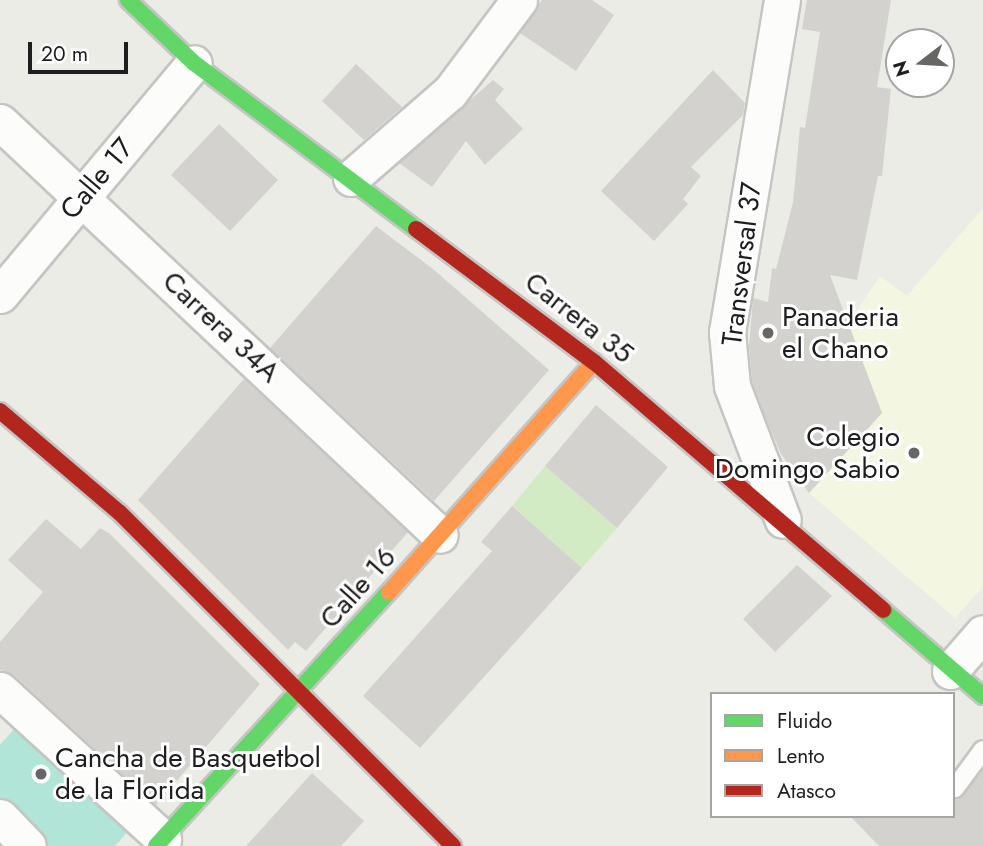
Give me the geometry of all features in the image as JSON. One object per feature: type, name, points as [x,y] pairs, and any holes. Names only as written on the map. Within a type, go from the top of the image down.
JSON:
[{"type":"street","name":"Carrera 35","points":[[128,0],[194,63],[594,362],[783,520],[957,685],[983,696]]},
{"type":"street","points":[[351,178],[457,85],[519,0]]},
{"type":"street","name":"Transversal 37","points":[[782,0],[727,332],[732,386],[783,520]]},
{"type":"street","name":"Calle 17","points":[[0,295],[194,63]]},
{"type":"street","name":"Carrera 34A","points":[[0,122],[440,535]]},
{"type":"street","name":"Calle 16","points":[[160,842],[300,693],[594,362]]},
{"type":"street","points":[[0,411],[120,513],[453,846]]},
{"type":"street","points":[[957,685],[983,633]]},
{"type":"street","points":[[0,690],[160,842]]},
{"type":"street","points":[[0,817],[28,846]]},
{"type":"lane","points":[[955,788],[983,750]]},
{"type":"shaded area","name":"Colegio Domingo Sabio","points":[[983,208],[983,587],[955,618],[809,493],[882,413],[847,326],[880,276],[907,296]]},
{"type":"green space","points":[[545,466],[617,528],[582,568],[512,506]]},
{"type":"green space","name":"Cancha de Basquetbol de la Florida","points":[[22,720],[136,822],[115,846],[49,846],[0,803],[0,745]]},
{"type":"building","points":[[542,0],[592,0],[614,15],[576,71],[520,33]]},
{"type":"building","points":[[807,0],[891,0],[877,87],[885,88],[885,98],[890,98],[882,176],[878,176],[857,280],[830,275],[882,413],[809,493],[781,454],[766,419],[752,381],[749,346],[753,298],[768,302],[772,268],[776,269],[793,202],[800,127],[805,128],[820,32],[802,29]]},
{"type":"building","points":[[356,64],[402,107],[364,140],[322,101]]},
{"type":"building","points":[[713,70],[745,103],[743,115],[691,167],[701,176],[683,199],[688,204],[654,241],[601,191]]},
{"type":"building","points":[[493,80],[504,89],[495,100],[523,129],[485,165],[466,141],[432,187],[399,163]]},
{"type":"building","points":[[219,124],[278,180],[230,231],[171,175]]},
{"type":"building","points":[[376,226],[433,269],[549,370],[434,501],[270,348]]},
{"type":"building","points":[[244,379],[408,532],[306,651],[295,642],[288,650],[138,500]]},
{"type":"building","points":[[596,405],[668,467],[617,528],[545,466]]},
{"type":"building","points":[[512,506],[582,568],[420,748],[363,696],[492,551],[481,542]]},
{"type":"building","points":[[46,519],[81,549],[100,528],[109,533],[260,684],[156,805],[14,675],[0,670],[0,642],[43,592],[8,560]]},
{"type":"building","points":[[797,565],[832,596],[775,652],[743,619]]},
{"type":"building","points":[[983,769],[983,846],[879,846],[852,818],[955,818],[955,798],[964,795]]},
{"type":"building","points":[[312,773],[364,821],[341,846],[246,846]]},
{"type":"traffic: fast","points":[[128,0],[194,63],[416,229]]},
{"type":"traffic: fast","points":[[156,846],[389,592]]},
{"type":"traffic: fast","points":[[883,610],[983,696]]},
{"type":"traffic: slow","points":[[389,592],[594,362]]},
{"type":"traffic: jam","points":[[416,229],[594,362],[883,610]]},
{"type":"traffic: jam","points":[[0,411],[120,513],[453,846]]},
{"type":"place","name":"Panaderia el Chano","points":[[768,333]]},
{"type":"place","name":"Colegio Domingo Sabio","points":[[914,453]]},
{"type":"place","name":"Cancha de Basquetbol de la Florida","points":[[41,774]]}]
